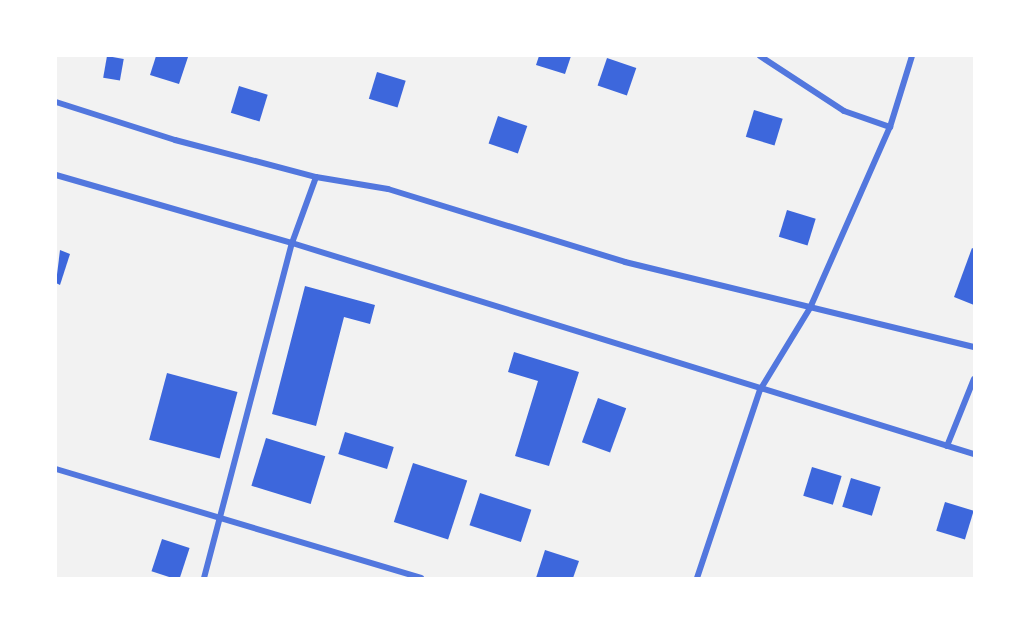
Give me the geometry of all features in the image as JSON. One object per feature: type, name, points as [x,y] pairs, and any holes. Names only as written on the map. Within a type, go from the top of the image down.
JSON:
[{"type":"street","points":[[760,56],[844,111],[890,127]]},
{"type":"street","points":[[697,579],[760,390],[810,308],[890,127],[912,56]]},
{"type":"street","points":[[56,102],[176,140],[316,177],[388,189],[625,261],[975,347]]},
{"type":"street","points":[[56,175],[292,243],[760,390],[975,454]]},
{"type":"street","points":[[204,579],[292,243],[316,177]]},
{"type":"street","points":[[947,446],[975,379]]},
{"type":"street","points":[[56,469],[220,516],[421,579]]},
{"type":"building","points":[[107,56],[124,59],[120,81],[103,78]]},
{"type":"building","points":[[156,56],[188,57],[179,84],[150,75]]},
{"type":"building","points":[[539,56],[571,56],[565,74],[536,65]]},
{"type":"building","points":[[607,58],[636,68],[627,96],[598,85]]},
{"type":"building","points":[[377,72],[406,81],[398,108],[369,99]]},
{"type":"building","points":[[239,86],[268,95],[260,122],[231,113]]},
{"type":"building","points":[[754,110],[783,119],[775,146],[746,137]]},
{"type":"building","points":[[498,116],[527,126],[518,154],[489,143]]},
{"type":"building","points":[[787,210],[816,219],[808,246],[779,237]]},
{"type":"building","points":[[972,248],[974,249],[974,305],[954,297]]},
{"type":"building","points":[[60,250],[70,254],[60,285],[56,283]]},
{"type":"building","points":[[305,286],[375,305],[370,324],[344,317],[316,426],[272,414]]},
{"type":"building","points":[[514,352],[579,372],[549,466],[515,456],[538,381],[508,372]]},
{"type":"building","points":[[167,373],[238,392],[220,459],[149,440]]},
{"type":"building","points":[[598,398],[626,408],[610,452],[582,442]]},
{"type":"building","points":[[345,432],[394,447],[387,469],[338,454]]},
{"type":"building","points":[[266,438],[325,456],[311,504],[251,486]]},
{"type":"building","points":[[413,463],[467,481],[448,540],[394,522]]},
{"type":"building","points":[[812,467],[842,476],[833,505],[803,496]]},
{"type":"building","points":[[851,478],[881,487],[872,516],[842,507]]},
{"type":"building","points":[[480,493],[531,510],[521,542],[469,525]]},
{"type":"building","points":[[945,502],[974,511],[965,539],[936,531]]},
{"type":"building","points":[[162,539],[190,548],[180,578],[151,571]]},
{"type":"building","points":[[545,550],[579,561],[573,578],[536,578]]}]
